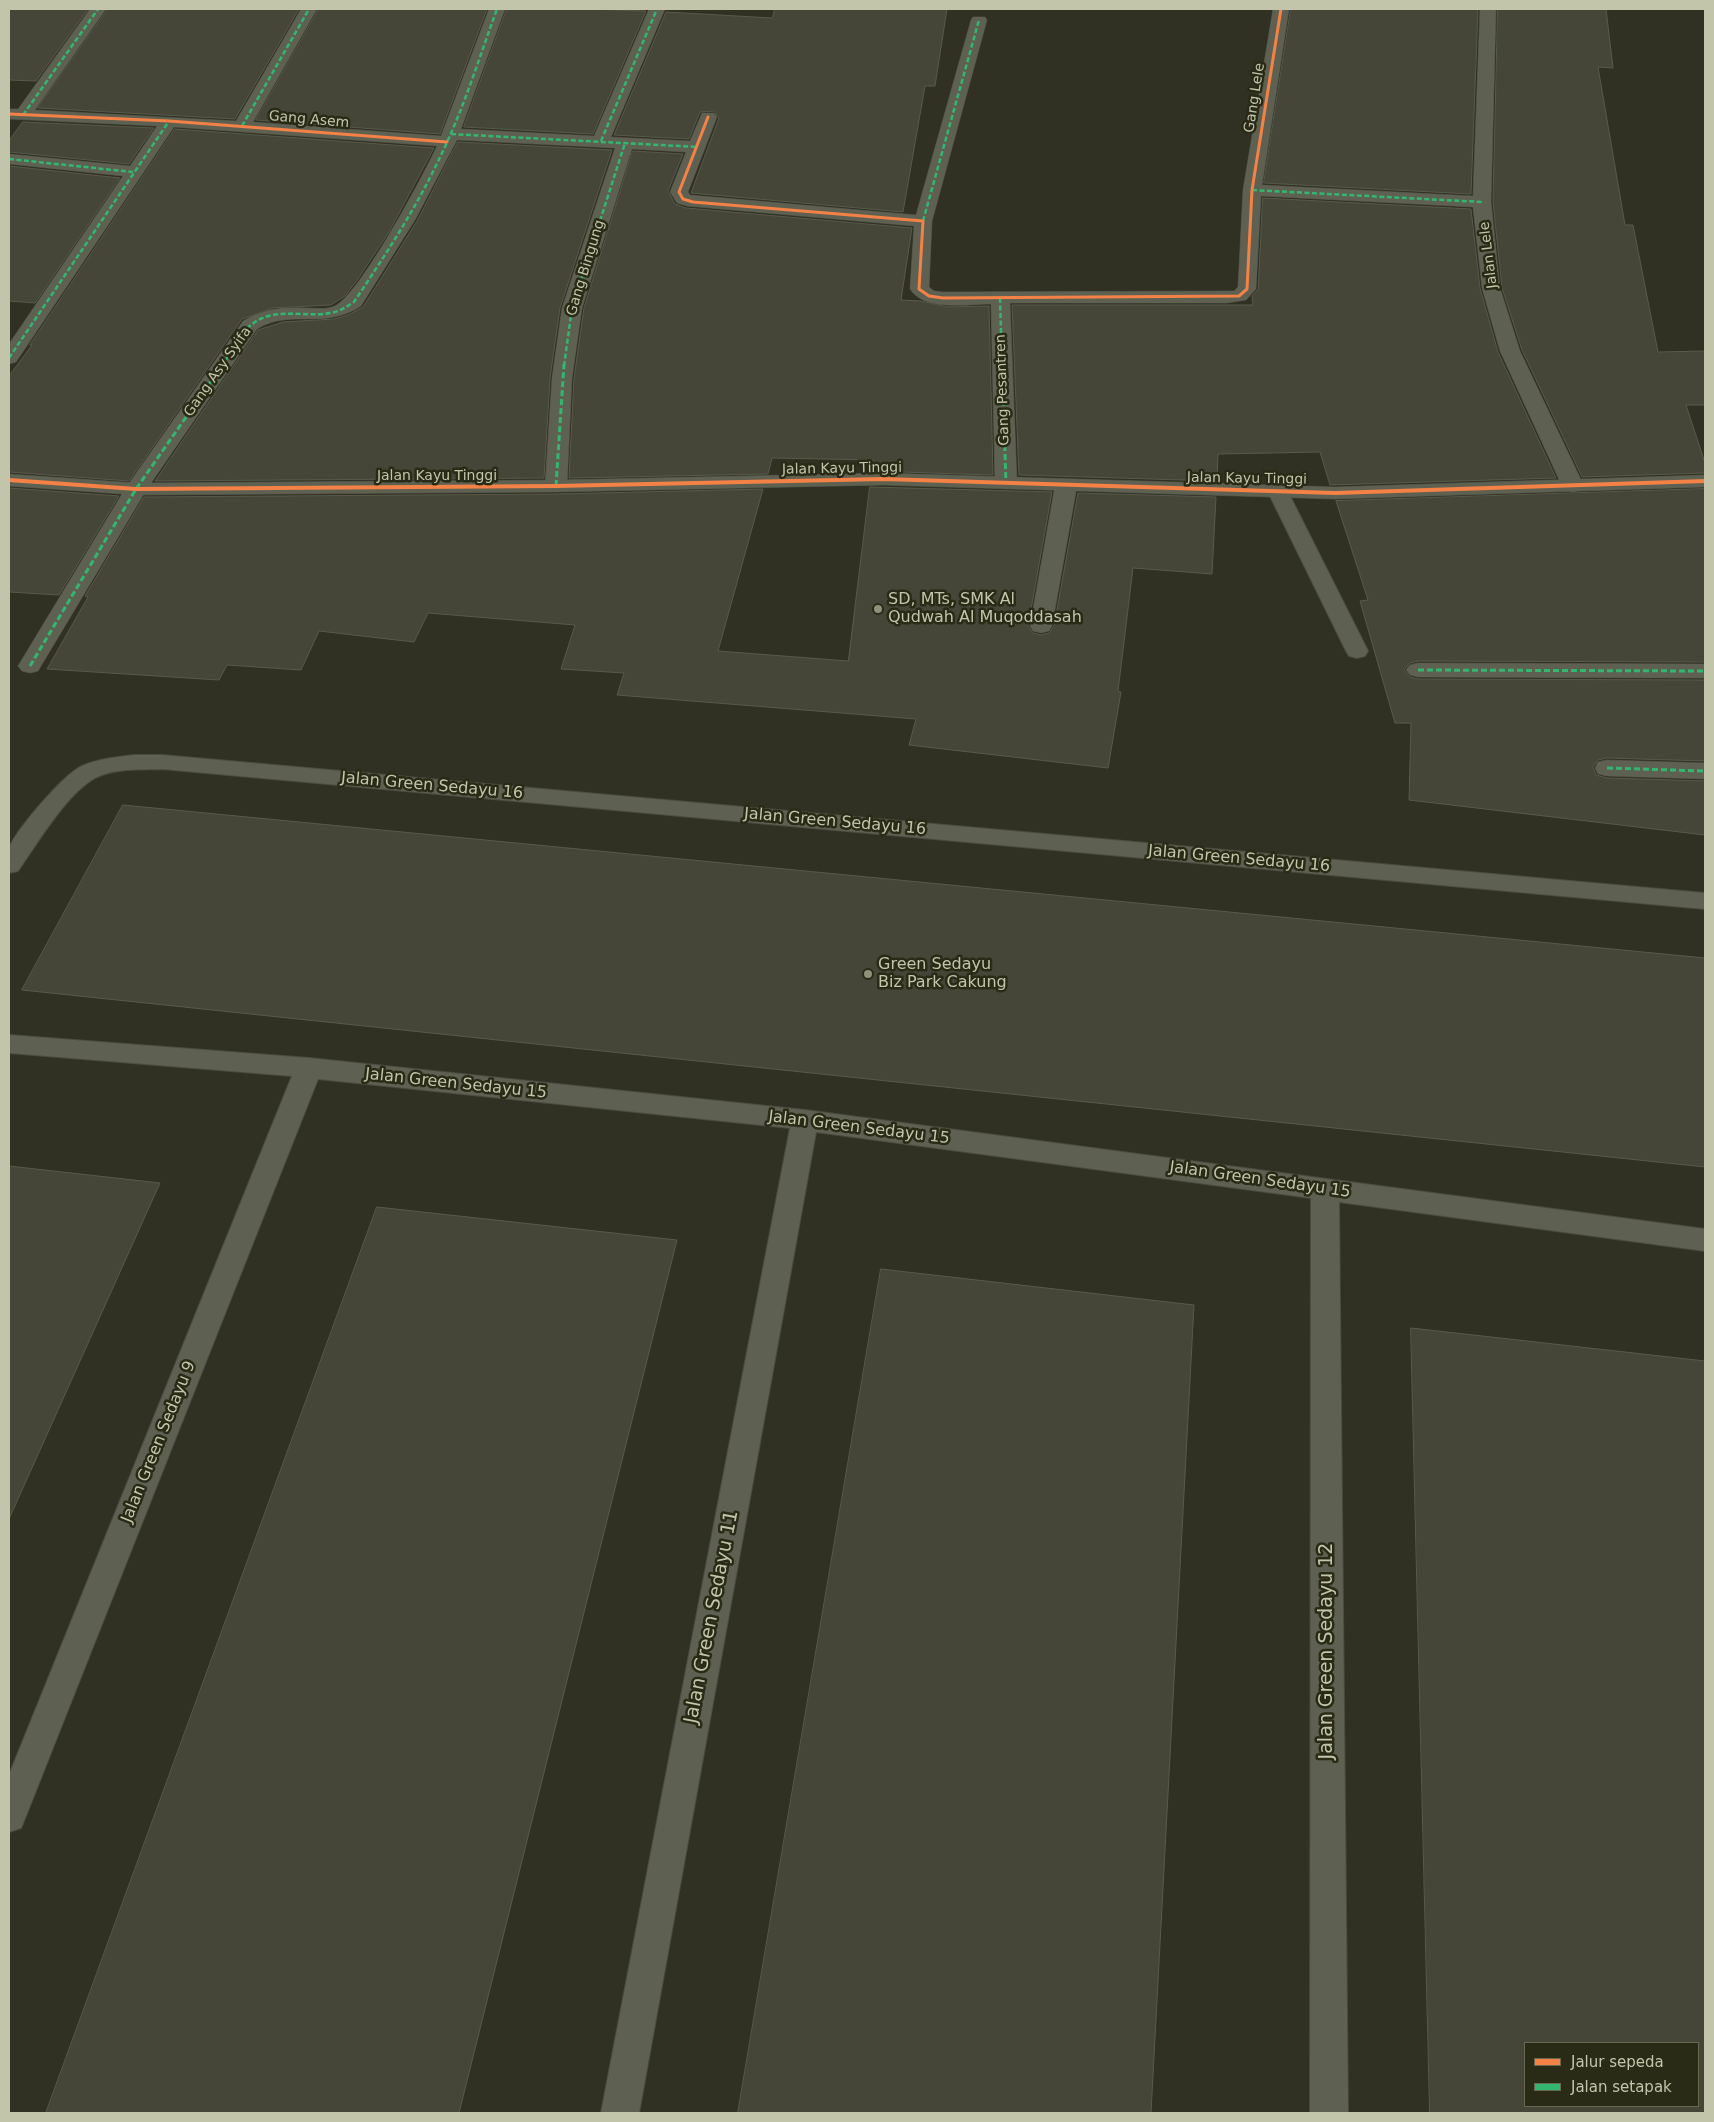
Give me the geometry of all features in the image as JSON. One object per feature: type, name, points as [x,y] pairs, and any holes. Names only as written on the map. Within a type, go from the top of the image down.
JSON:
[{"type":"street","points":[[16,115],[98,9]]},
{"type":"street","name":"Gang Asem","points":[[242,126],[309,9]]},
{"type":"street","points":[[449,138],[497,9]]},
{"type":"street","points":[[602,141],[656,9]]},
{"type":"street","name":"Gang Lele","points":[[923,221],[919,289],[922,293],[943,298],[1239,296],[1247,289],[1252,190],[1281,9]]},
{"type":"street","name":"Jalan Lele","points":[[1488,9],[1482,202],[1491,288],[1510,351],[1573,486]]},
{"type":"street","points":[[708,117],[698,148],[679,192],[683,199],[693,202],[923,221],[979,20]]},
{"type":"street","name":"Gang Asem","points":[[16,115],[169,121],[449,138],[602,141],[698,148]]},
{"type":"street","points":[[9,358],[102,223],[133,172],[169,121]]},
{"type":"street","name":"Gang Asy Syifa","points":[[30,666],[136,489],[250,325],[265,315],[275,313],[331,314],[347,308],[354,302],[405,225],[449,138]]},
{"type":"street","name":"Gang Bingung","points":[[556,486],[562,378],[572,308],[626,143]]},
{"type":"street","points":[[9,159],[133,172]]},
{"type":"street","points":[[1252,190],[1482,202]]},
{"type":"street","name":"Gang Pesantren","points":[[1000,298],[1006,483]]},
{"type":"street","name":"Jalan Kayu Tinggi","points":[[9,480],[136,489],[556,486],[883,479],[1335,493],[1705,481]]},
{"type":"street","points":[[1041,626],[1066,486]]},
{"type":"street","points":[[1418,670],[1705,671]]},
{"type":"street","points":[[1607,768],[1705,771]]},
{"type":"lane","points":[[1278,492],[1357,651]]},
{"type":"lane","name":"Jalan Green Sedayu 16","points":[[9,865],[69,787],[88,772],[139,762],[162,762],[1705,901]]},
{"type":"lane","name":"Jalan Green Sedayu 15","points":[[9,1044],[310,1068],[805,1120],[1705,1240]]},
{"type":"lane","name":"Jalan Green Sedayu 9","points":[[9,1816],[310,1068]]},
{"type":"lane","name":"Jalan Green Sedayu 11","points":[[620,2113],[805,1120]]},
{"type":"lane","name":"Jalan Green Sedayu 12","points":[[1325,1189],[1329,2113]]},
{"type":"building","points":[[9,9],[88,9],[36,81],[9,80]]},
{"type":"building","points":[[108,9],[299,9],[235,119],[38,108]]},
{"type":"building","points":[[319,9],[487,9],[440,134],[256,120]]},
{"type":"building","points":[[507,9],[646,11],[593,134],[464,127]]},
{"type":"building","points":[[775,9],[947,9],[935,86],[925,86],[903,212],[691,193],[719,118],[714,111],[700,112],[689,139],[614,135],[666,12],[772,18]]},
{"type":"building","points":[[1291,9],[1478,9],[1471,194],[1264,183]]},
{"type":"building","points":[[1498,9],[1606,9],[1613,68],[1598,67],[1625,225],[1633,225],[1658,352],[1705,351],[1705,405],[1686,405],[1705,463],[1705,473],[1582,477],[1522,350],[1502,288],[1493,202]]},
{"type":"building","points":[[23,122],[154,128],[129,164],[9,152],[9,141]]},
{"type":"building","points":[[175,129],[434,148],[389,232],[345,296],[331,305],[273,308],[242,319],[129,481],[9,472],[9,376],[32,345],[30,345]]},
{"type":"building","points":[[458,142],[612,150],[560,308],[550,378],[544,478],[155,481],[258,330],[283,322],[334,319],[348,315],[363,307],[417,221]]},
{"type":"building","points":[[633,151],[683,154],[668,191],[675,204],[686,208],[912,228],[901,300],[921,301],[947,307],[989,306],[993,475],[872,471],[874,460],[772,458],[768,474],[569,478],[574,378],[584,308]]},
{"type":"building","points":[[9,166],[120,178],[35,303],[9,301]]},
{"type":"building","points":[[1263,198],[1471,209],[1480,288],[1498,352],[1556,478],[1330,485],[1320,452],[1218,454],[1217,481],[1019,475],[1012,305],[1253,305],[1252,296],[1258,289]]},
{"type":"building","points":[[870,487],[1052,492],[1028,626],[1033,633],[1041,635],[1049,633],[1054,626],[1078,493],[1216,497],[1212,574],[1133,568],[1118,691],[1121,692],[1108,768],[909,745],[916,719],[617,695],[624,673],[561,669],[575,625],[428,613],[414,642],[319,631],[301,670],[227,665],[219,680],[47,669],[88,597],[85,596],[144,497],[556,494],[763,489],[718,651],[848,661]]},
{"type":"building","points":[[9,488],[119,496],[59,595],[9,592]]},
{"type":"building","points":[[1705,489],[1705,662],[1418,661],[1410,663],[1404,670],[1410,677],[1418,679],[1705,680],[1705,761],[1607,758],[1598,760],[1593,767],[1596,775],[1607,778],[1705,781],[1705,835],[1409,800],[1411,723],[1395,723],[1360,601],[1368,600],[1336,501]]},
{"type":"building","name":"Green Sedayu Biz Park Cakung","points":[[123,805],[1705,958],[1705,1167],[22,990]]},
{"type":"building","points":[[9,1166],[160,1183],[9,1519]]},
{"type":"building","points":[[377,1207],[677,1240],[459,2113],[46,2113]]},
{"type":"building","points":[[881,1269],[1194,1305],[1151,2113],[738,2113]]},
{"type":"building","points":[[1411,1328],[1705,1361],[1705,2113],[1430,2113]]},
{"type":"marked path","points":[[23,115],[98,9]]},
{"type":"marked path","points":[[242,126],[309,9]]},
{"type":"marked path","points":[[30,666],[136,489],[250,325],[262,318],[275,314],[329,313],[342,310],[354,302],[406,220],[441,156],[463,103],[497,9]]},
{"type":"marked path","points":[[601,141],[657,9]]},
{"type":"marked path","points":[[923,221],[979,20]]},
{"type":"marked path","points":[[9,358],[169,121]]},
{"type":"marked path","points":[[451,134],[698,147]]},
{"type":"marked path","points":[[556,486],[562,378],[572,308],[625,143]]},
{"type":"marked path","points":[[9,159],[133,172]]},
{"type":"marked path","points":[[1252,190],[1482,202]]},
{"type":"marked path","points":[[1000,298],[1006,483]]},
{"type":"marked path","points":[[1418,670],[1705,671]]},
{"type":"marked path","points":[[1607,768],[1705,771]]},
{"type":"cycle path","points":[[708,117],[679,192],[683,199],[693,202],[923,221],[919,289],[929,296],[943,298],[1239,296],[1247,289],[1252,190],[1281,9]]},
{"type":"cycle path","points":[[9,114],[169,121],[447,142]]},
{"type":"cycle path","points":[[9,480],[136,489],[556,486],[883,479],[1335,493],[1705,481]]},
{"type":"place","name":"SD, MTs, SMK Al Qudwah Al Muqoddasah","points":[[878,609]]},
{"type":"place","name":"Green Sedayu Biz Park Cakung","points":[[868,974]]}]
